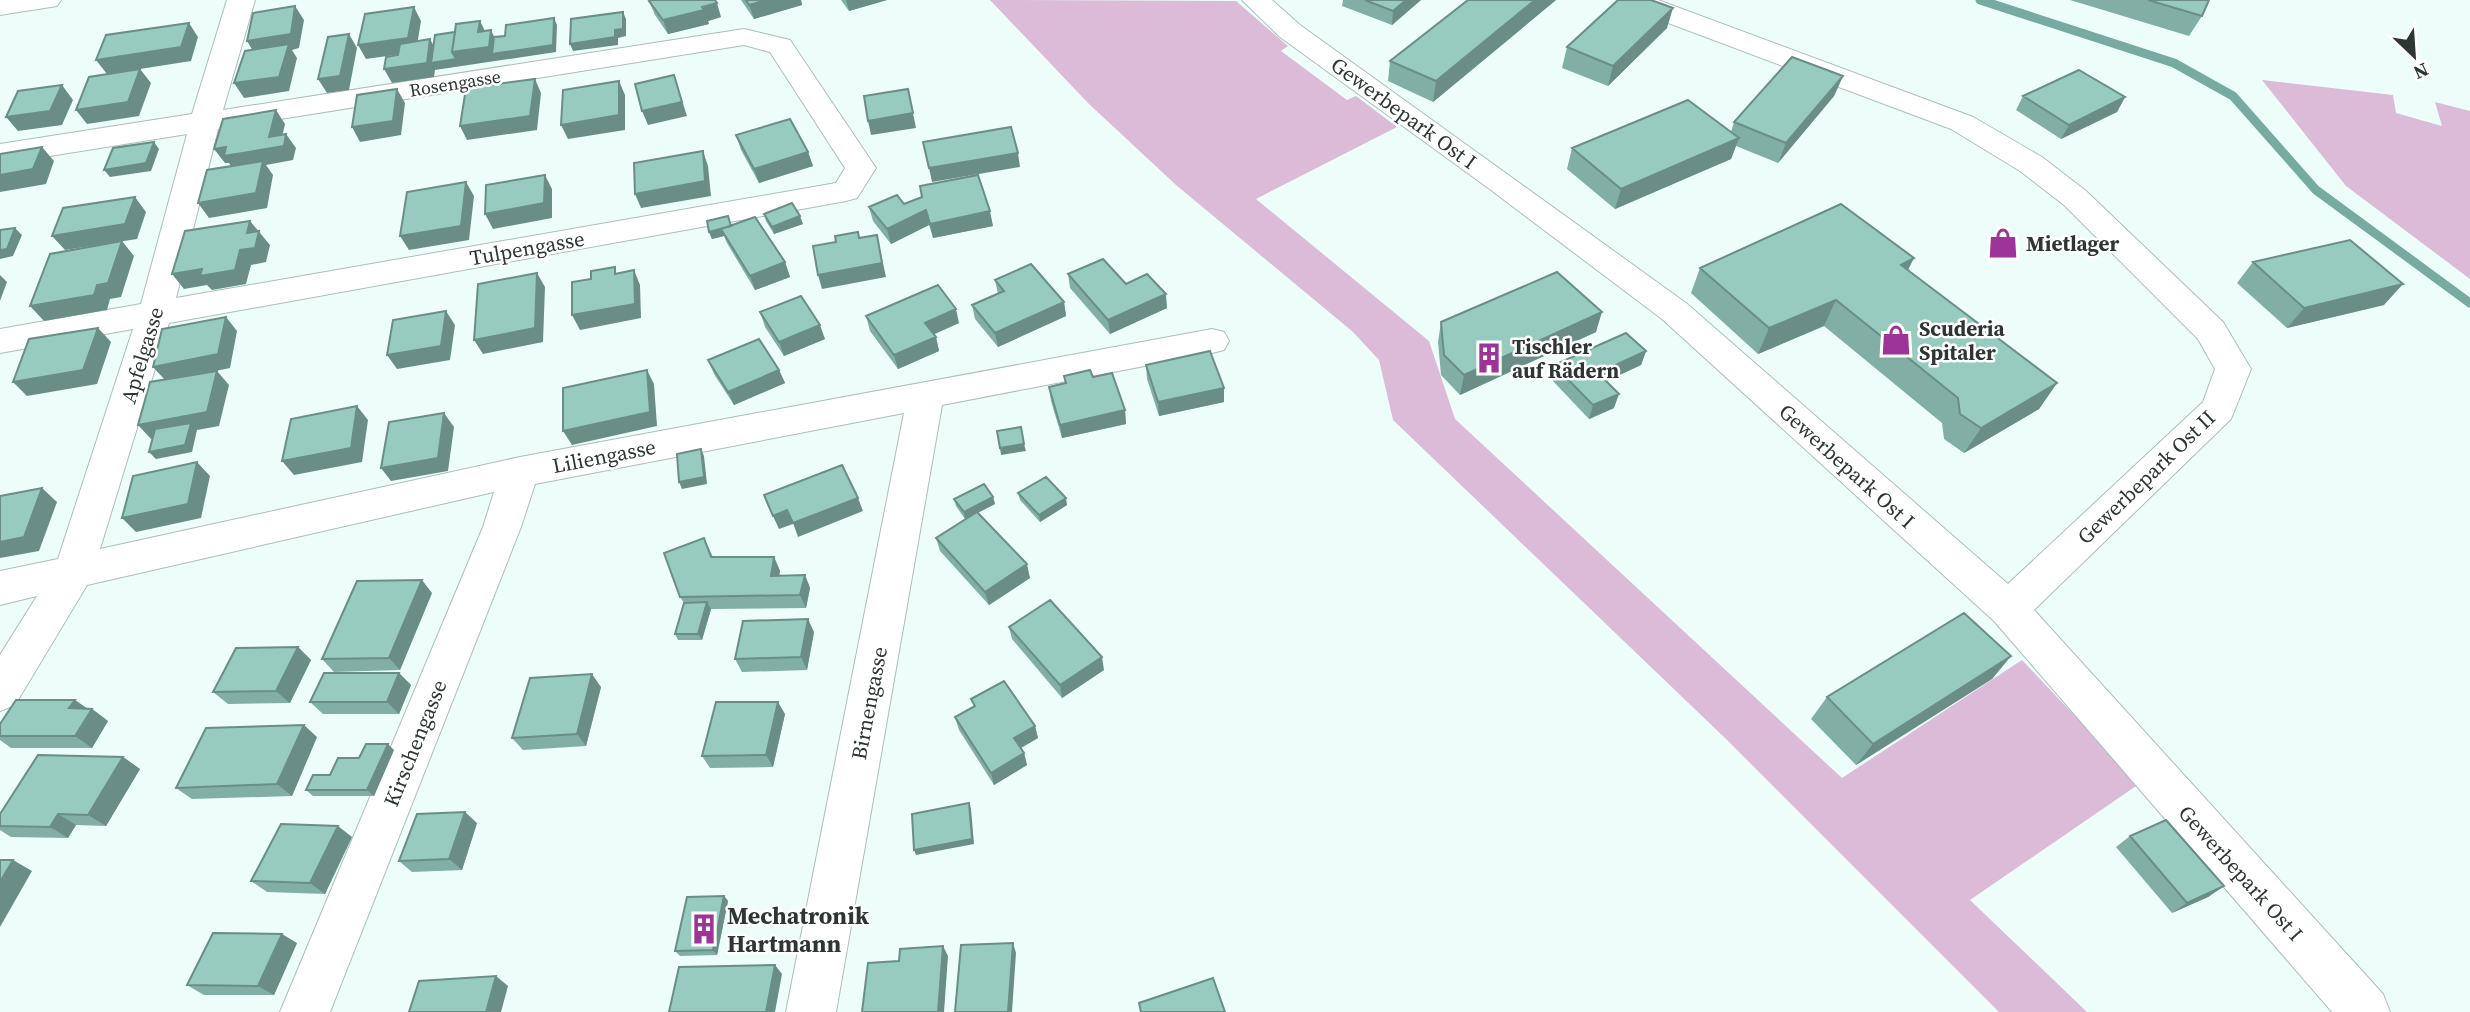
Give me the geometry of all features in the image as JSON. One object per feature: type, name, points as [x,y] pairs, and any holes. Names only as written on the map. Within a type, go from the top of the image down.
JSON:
[{"type":"street","points":[[0,7],[47,0]]},
{"type":"street","name":"Apfelgasse","points":[[0,692],[73,573],[155,314],[205,121],[242,0]]},
{"type":"street","name":"Gewerbepark Ost I","points":[[1256,0],[1290,31],[1674,311],[2008,609],[2365,1012]]},
{"type":"street","name":"Gewerbepark Ost II","points":[[1633,0],[1962,122],[2032,164],[2075,198],[2211,331],[2233,369],[2218,409],[2008,609]]},
{"type":"street","name":"Rosengasse","points":[[0,154],[744,37]]},
{"type":"street","name":"Tulpengasse","points":[[0,341],[846,191],[861,168],[795,68],[780,46],[744,37]]},
{"type":"street","name":"Liliengasse","points":[[0,588],[520,472],[1212,341]]},
{"type":"street","name":"Birnengasse","points":[[811,1012],[926,394]]},
{"type":"street","name":"Kirschengasse","points":[[306,1012],[502,527],[520,472]]},
{"type":"shaded area","points":[[990,0],[1236,1],[1288,46],[1281,51],[1347,100],[1356,96],[1397,127],[1256,199],[1429,341],[1455,419],[1842,778],[2022,660],[2139,784],[1970,900],[2087,1012],[1999,1012],[1725,738],[1393,420],[1379,360],[1353,332],[1176,185],[1088,103]]},
{"type":"shaded area","points":[[2262,80],[2393,95],[2396,113],[2442,126],[2435,102],[2470,111],[2470,279],[2346,186]]},
{"type":"building","points":[[715,0],[717,3],[702,7],[704,10],[663,20],[649,1]]},
{"type":"building","points":[[746,0],[767,0],[749,5]]},
{"type":"building","points":[[1365,0],[1406,0],[1393,11]]},
{"type":"building","points":[[1468,0],[1535,0],[1436,81],[1390,61]]},
{"type":"building","points":[[1618,0],[1651,0],[1673,8],[1613,66],[1567,47]]},
{"type":"building","points":[[2148,0],[2209,0],[2202,16]]},
{"type":"building","points":[[295,6],[291,34],[247,41],[253,13]]},
{"type":"building","points":[[414,7],[408,38],[358,45],[365,14]]},
{"type":"building","points":[[623,12],[623,29],[615,30],[615,37],[570,44],[571,19]]},
{"type":"building","points":[[554,18],[553,45],[492,54],[494,37],[505,36],[506,25]]},
{"type":"building","points":[[480,21],[478,32],[491,30],[489,47],[452,52],[456,24]]},
{"type":"building","points":[[189,23],[181,47],[96,60],[106,35]]},
{"type":"building","points":[[455,32],[452,52],[456,59],[431,63],[435,35]]},
{"type":"building","points":[[349,34],[340,76],[318,79],[328,37]]},
{"type":"building","points":[[430,39],[427,63],[384,69],[386,57],[398,55],[400,44]]},
{"type":"building","points":[[289,44],[279,77],[234,83],[245,51]]},
{"type":"building","points":[[1792,57],[1843,76],[1786,143],[1734,122]]},
{"type":"building","points":[[140,69],[128,102],[76,110],[89,77]]},
{"type":"building","points":[[2079,70],[2125,97],[2069,125],[2023,96]]},
{"type":"building","points":[[674,75],[682,102],[642,111],[635,84]]},
{"type":"building","points":[[535,79],[530,116],[460,126],[466,88]]},
{"type":"building","points":[[619,81],[619,115],[561,125],[563,90]]},
{"type":"building","points":[[62,85],[50,111],[6,117],[18,91]]},
{"type":"building","points":[[397,89],[393,121],[352,127],[357,95]]},
{"type":"building","points":[[908,89],[913,113],[868,121],[864,96]]},
{"type":"building","points":[[1688,100],[1739,138],[1621,189],[1572,148]]},
{"type":"building","points":[[276,110],[269,137],[286,134],[284,146],[224,156],[226,147],[214,149],[223,119]]},
{"type":"building","points":[[790,119],[808,152],[754,169],[736,135]]},
{"type":"building","points":[[1011,127],[1018,153],[929,168],[923,142]]},
{"type":"building","points":[[154,142],[146,163],[104,170],[113,148]]},
{"type":"building","points":[[42,147],[33,169],[0,175],[0,154]]},
{"type":"building","points":[[703,151],[705,181],[635,194],[634,163]]},
{"type":"building","points":[[263,161],[256,193],[198,203],[207,170]]},
{"type":"building","points":[[545,175],[544,203],[485,214],[486,185]]},
{"type":"building","points":[[978,175],[990,211],[930,224],[926,210],[887,229],[869,207],[897,195],[904,204],[922,197],[920,186]]},
{"type":"building","points":[[466,182],[461,226],[400,236],[407,192]]},
{"type":"building","points":[[135,197],[125,224],[52,236],[63,208]]},
{"type":"building","points":[[792,203],[800,216],[772,227],[764,214]]},
{"type":"building","name":"Scuderia Spitaler","points":[[1841,204],[1914,258],[1901,265],[2057,383],[1981,428],[1960,414],[1958,398],[1836,300],[1769,328],[1700,268]]},
{"type":"building","points":[[728,216],[731,226],[709,232],[707,221]]},
{"type":"building","points":[[755,217],[785,262],[750,276],[721,229]]},
{"type":"building","points":[[250,221],[247,233],[259,231],[255,248],[240,250],[235,270],[200,276],[202,269],[172,274],[185,231]]},
{"type":"building","points":[[15,228],[7,249],[0,250],[0,230]]},
{"type":"building","points":[[858,232],[859,238],[877,235],[882,263],[818,275],[813,246],[836,242],[835,236]]},
{"type":"building","points":[[2350,240],[2403,284],[2304,308],[2253,262]]},
{"type":"building","points":[[122,241],[108,283],[97,285],[94,295],[30,306],[50,254]]},
{"type":"building","points":[[1103,259],[1126,284],[1147,274],[1166,294],[1108,320],[1068,274]]},
{"type":"building","points":[[1031,264],[1064,302],[995,333],[972,305],[1004,291],[995,280]]},
{"type":"building","points":[[615,267],[615,274],[634,270],[635,304],[572,315],[572,282],[591,279],[591,271]]},
{"type":"building","name":"Tischler auf Rädern","points":[[1557,272],[1602,312],[1464,375],[1444,355],[1441,322]]},
{"type":"building","points":[[537,273],[535,328],[474,340],[478,284]]},
{"type":"building","points":[[938,285],[956,309],[925,323],[936,337],[894,355],[866,316]]},
{"type":"building","points":[[801,296],[820,325],[779,342],[760,312]]},
{"type":"building","points":[[446,311],[441,346],[387,355],[393,320]]},
{"type":"building","points":[[226,317],[218,354],[153,367],[162,329]]},
{"type":"building","points":[[98,328],[83,370],[13,382],[29,339]]},
{"type":"building","points":[[1626,333],[1646,351],[1598,373],[1619,394],[1593,405],[1554,365]]},
{"type":"building","points":[[759,339],[779,370],[728,392],[708,360]]},
{"type":"building","points":[[1210,351],[1224,388],[1158,402],[1146,365]]},
{"type":"building","points":[[647,370],[650,412],[563,431],[563,388]]},
{"type":"building","points":[[1090,370],[1093,377],[1112,373],[1125,410],[1060,425],[1049,387],[1066,383],[1064,376]]},
{"type":"building","points":[[217,371],[207,412],[138,425],[150,382]]},
{"type":"building","points":[[357,406],[351,448],[282,461],[291,419]]},
{"type":"building","points":[[444,413],[438,458],[381,468],[389,422]]},
{"type":"building","points":[[191,423],[185,445],[149,452],[155,429]]},
{"type":"building","points":[[1021,427],[1024,444],[1000,448],[997,431]]},
{"type":"building","points":[[701,449],[704,477],[679,482],[677,454]]},
{"type":"building","points":[[197,462],[188,504],[122,518],[133,476]]},
{"type":"building","points":[[842,465],[858,498],[793,523],[787,510],[773,516],[764,495]]},
{"type":"building","points":[[1046,477],[1066,498],[1039,515],[1018,493]]},
{"type":"building","points":[[984,484],[993,497],[964,512],[954,499]]},
{"type":"building","points":[[42,488],[24,537],[0,542],[0,496]]},
{"type":"building","points":[[977,512],[1027,564],[985,592],[936,538]]},
{"type":"building","points":[[704,538],[711,557],[774,557],[771,576],[805,575],[800,595],[680,597],[664,553]]},
{"type":"building","points":[[422,580],[389,658],[322,659],[357,581]]},
{"type":"building","points":[[1050,600],[1102,657],[1060,685],[1009,627]]},
{"type":"building","points":[[707,602],[698,634],[675,634],[684,603]]},
{"type":"building","points":[[1964,613],[2011,656],[1873,744],[1827,697]]},
{"type":"building","points":[[808,619],[801,657],[735,659],[743,621]]},
{"type":"building","points":[[298,647],[276,691],[213,692],[236,648]]},
{"type":"building","points":[[324,673],[399,673],[387,702],[310,702]]},
{"type":"building","points":[[592,674],[577,734],[512,738],[530,678]]},
{"type":"building","points":[[1004,681],[1035,726],[1014,738],[1024,753],[991,773],[955,717],[975,706],[971,699]]},
{"type":"building","points":[[16,700],[75,700],[69,708],[92,709],[75,736],[0,736],[0,724]]},
{"type":"building","points":[[716,702],[778,702],[766,755],[702,756]]},
{"type":"building","points":[[304,725],[277,784],[176,788],[206,728]]},
{"type":"building","points":[[366,744],[388,744],[367,790],[306,790],[313,775],[330,775],[338,758],[359,758]]},
{"type":"building","points":[[38,755],[123,757],[88,815],[58,814],[50,827],[0,826],[0,814]]},
{"type":"building","points":[[969,803],[972,839],[914,850],[912,814]]},
{"type":"building","points":[[465,812],[449,859],[399,861],[417,814]]},
{"type":"building","points":[[2166,820],[2224,886],[2187,903],[2130,836]]},
{"type":"building","points":[[281,824],[338,826],[310,883],[251,881]]},
{"type":"building","points":[[0,860],[13,860],[0,882]]},
{"type":"building","name":"Mechatronik Hartmann","points":[[724,896],[713,950],[675,951],[687,897]]},
{"type":"building","points":[[213,933],[282,934],[258,986],[187,985]]},
{"type":"building","points":[[1013,943],[1008,1012],[955,1012],[961,945]]},
{"type":"building","points":[[943,946],[938,1012],[862,1012],[868,963],[899,961],[900,949]]},
{"type":"building","points":[[775,965],[766,1012],[669,1012],[679,967]]},
{"type":"building","points":[[496,976],[486,1012],[409,1012],[419,981]]},
{"type":"building","points":[[1213,978],[1225,1012],[1141,1012],[1139,1003]]},
{"type":"waterway","points":[[1980,0],[2174,63],[2233,96],[2316,190],[2470,303]]},
{"type":"place","name":"Mietlager","points":[[2003,243]]},
{"type":"place","name":"Scuderia Spitaler","points":[[1896,340]]},
{"type":"place","name":"Tischler auf Rädern","points":[[1489,358]]},
{"type":"place","name":"Mechatronik Hartmann","points":[[704,929]]}]
